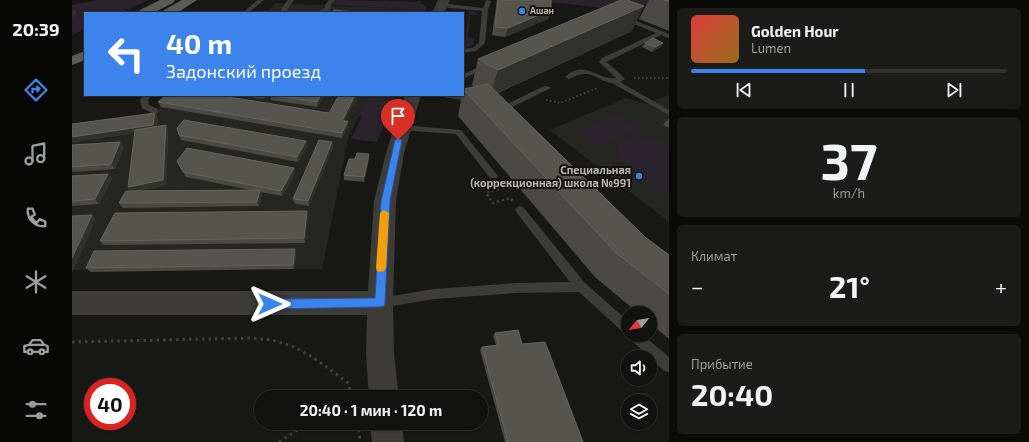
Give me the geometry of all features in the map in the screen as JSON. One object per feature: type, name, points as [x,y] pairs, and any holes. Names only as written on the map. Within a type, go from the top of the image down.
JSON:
[{"type":"main road","points":[[146,12],[170,0]]},
{"type":"main road","points":[[170,12],[192,1]]},
{"type":"main road","points":[[72,47],[84,41]]},
{"type":"main road","points":[[72,61],[84,55]]},
{"type":"street","points":[[383,390],[380,355],[380,303],[385,201],[395,153],[412,96]]},
{"type":"street","points":[[72,303],[380,303]]},
{"type":"street","points":[[387,430],[388,442]]},
{"type":"lane","points":[[246,12],[261,0]]},
{"type":"lane","points":[[288,12],[284,11],[285,7],[291,0]]},
{"type":"lane","points":[[320,12],[328,9],[328,5],[332,0]]},
{"type":"lane","points":[[464,51],[474,49],[480,46],[482,42],[485,10],[488,1]]},
{"type":"lane","points":[[441,6],[485,10]]},
{"type":"lane","points":[[636,13],[619,17],[669,36]]},
{"type":"lane","points":[[618,80],[614,71],[602,62],[604,59],[661,33]]},
{"type":"lane","points":[[464,77],[491,64]]},
{"type":"lane","points":[[569,77],[581,71],[587,71],[600,78],[618,80],[669,112]]},
{"type":"lane","points":[[506,107],[547,88]]},
{"type":"lane","points":[[147,96],[144,100],[144,106],[155,111]]},
{"type":"lane","points":[[464,96],[469,96],[485,102]]},
{"type":"lane","points":[[402,128],[458,132],[493,176]]},
{"type":"lane","points":[[520,210],[581,287],[621,323]]},
{"type":"lane","points":[[380,303],[434,294],[516,288],[581,287]]},
{"type":"lane","points":[[642,342],[669,366]]},
{"type":"path","points":[[527,97],[560,103],[618,80],[669,78]]},
{"type":"path","points":[[493,176],[503,188],[486,193],[493,203],[510,198],[520,210]]},
{"type":"path","points":[[72,342],[250,338],[272,340],[292,346],[314,358],[347,382],[350,390]]},
{"type":"path","points":[[279,442],[297,430]]},
{"type":"path","points":[[359,430],[360,442]]},
{"type":"shaded area","points":[[98,0],[148,0],[122,12],[84,12],[84,29],[72,35],[72,5]]},
{"type":"shaded area","points":[[337,0],[419,2],[427,7],[424,12],[407,12],[408,9],[333,5],[332,3]]},
{"type":"shaded area","points":[[531,0],[650,0],[650,2],[633,11]]},
{"type":"shaded area","points":[[276,3],[284,3],[282,6],[289,7],[291,4],[409,9],[408,12],[267,12]]},
{"type":"shaded area","points":[[469,10],[478,14],[470,15],[468,37],[475,39],[473,45],[464,48]]},
{"type":"shaded area","name":"Специальная (коррекционная) школа №991","points":[[669,95],[669,222],[550,130],[626,98],[646,104]]},
{"type":"shaded area","points":[[176,96],[368,96],[348,138],[322,269],[72,270],[72,128],[150,118],[168,99]]},
{"type":"shaded area","points":[[368,96],[396,96],[377,142],[351,139],[362,116],[358,116]]},
{"type":"shaded area","points":[[616,114],[638,128],[600,146],[578,131]]},
{"type":"shaded area","points":[[634,136],[657,139],[669,145],[669,196],[638,176],[620,158],[617,149],[621,142]]},
{"type":"building","name":"Ашан","points":[[498,0],[551,0],[551,10],[508,28],[495,27]]},
{"type":"building","points":[[621,0],[627,0],[644,6],[498,70],[478,59]]},
{"type":"building","points":[[334,10],[353,12],[333,12]]},
{"type":"building","points":[[653,38],[663,43],[655,47],[645,43]]},
{"type":"building","points":[[488,84],[645,237],[669,255],[669,294],[616,253],[464,89]]},
{"type":"building","points":[[165,96],[222,96],[329,113],[338,96],[354,96],[342,121],[348,121],[342,133],[158,102]]},
{"type":"building","points":[[277,96],[320,96],[317,102]]},
{"type":"building","points":[[155,113],[153,125],[72,137],[72,124]]},
{"type":"building","points":[[184,120],[306,141],[297,157],[179,135],[177,128]]},
{"type":"building","points":[[166,125],[163,180],[128,187],[135,130]]},
{"type":"building","points":[[319,140],[332,142],[308,201],[293,199]]},
{"type":"building","points":[[120,142],[111,164],[72,167],[72,145]]},
{"type":"building","points":[[187,148],[294,168],[281,191],[183,172],[177,161]]},
{"type":"building","points":[[357,153],[369,154],[364,177],[344,175],[349,159],[355,159]]},
{"type":"building","points":[[108,174],[95,199],[72,201],[72,176]]},
{"type":"building","points":[[260,190],[257,202],[119,203],[126,191]]},
{"type":"building","points":[[307,211],[304,238],[100,241],[115,213]]},
{"type":"building","points":[[92,215],[72,258],[72,216]]},
{"type":"building","points":[[295,249],[293,265],[86,268],[94,251]]},
{"type":"building","points":[[518,330],[522,344],[545,342],[583,442],[508,442],[482,347],[499,345],[495,333]]},
{"type":"slow traffic","points":[[381,268],[384,213]]},
{"type":"place","name":"Ашан","points":[[522,11]]},
{"type":"place","name":"Специальная (коррекционная) школа №991","points":[[639,176]]},
{"type":"route","points":[[270,304],[380,303],[381,256],[385,201],[398,140]]}]
